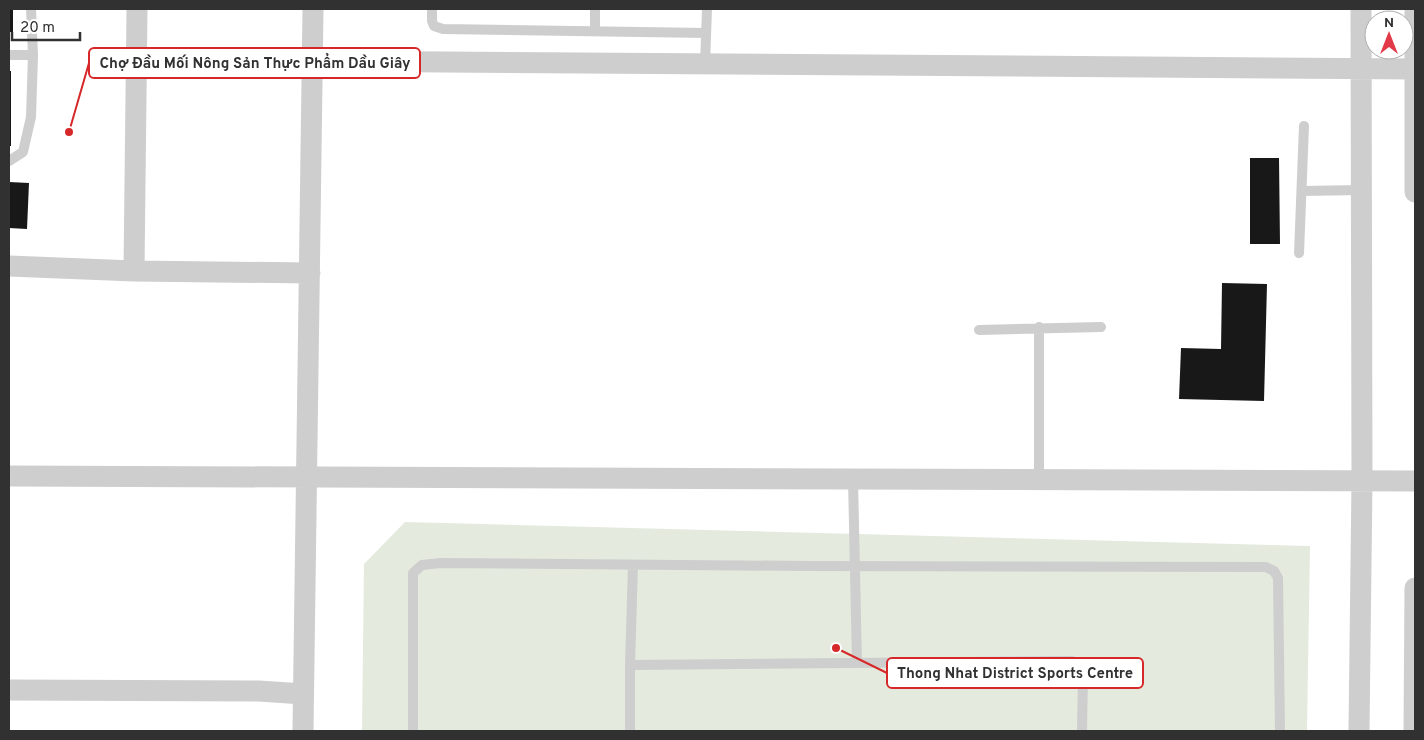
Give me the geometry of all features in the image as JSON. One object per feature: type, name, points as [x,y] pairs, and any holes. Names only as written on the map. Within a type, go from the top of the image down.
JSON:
[{"type":"street","points":[[134,271],[137,9]]},
{"type":"street","points":[[303,731],[313,9]]},
{"type":"street","points":[[1359,731],[1362,480],[1361,9]]},
{"type":"street","points":[[1415,9],[1415,192]]},
{"type":"street","points":[[313,61],[1415,69]]},
{"type":"street","points":[[9,266],[134,271],[310,273]]},
{"type":"street","points":[[9,476],[1415,481]]},
{"type":"street","points":[[1414,731],[1415,588]]},
{"type":"street","points":[[9,690],[259,691],[303,694]]},
{"type":"lane","points":[[9,160],[23,152],[31,117],[33,55],[31,9]]},
{"type":"lane","points":[[432,9],[434,26],[442,28],[706,33]]},
{"type":"lane","points":[[595,9],[595,31]]},
{"type":"lane","points":[[706,64],[707,9]]},
{"type":"lane","points":[[9,55],[33,55]]},
{"type":"lane","points":[[1299,253],[1304,126]]},
{"type":"lane","points":[[1302,191],[1361,190]]},
{"type":"lane","points":[[1039,327],[1039,479]]},
{"type":"lane","points":[[979,330],[1039,327],[1101,327]]},
{"type":"lane","points":[[853,478],[857,663]]},
{"type":"lane","points":[[413,731],[413,573],[422,565],[440,563],[1266,567],[1274,571],[1278,578],[1280,731]]},
{"type":"lane","points":[[630,731],[633,565]]},
{"type":"lane","points":[[630,665],[1072,661],[1079,666],[1083,676],[1082,731]]},
{"type":"shaded area","points":[[405,522],[1310,546],[1307,731],[362,731],[364,564]]},
{"type":"building","points":[[9,9],[13,9],[13,32],[9,32]]},
{"type":"building","points":[[9,71],[11,71],[11,146],[9,146]]},
{"type":"building","points":[[1250,158],[1279,158],[1280,244],[1250,244]]},
{"type":"building","points":[[9,182],[29,183],[27,229],[9,228]]},
{"type":"building","points":[[1222,283],[1267,284],[1264,401],[1179,399],[1181,348],[1221,349]]},
{"type":"place","name":"Chợ Đầu Mối Nông Sản Thực Phẩm Dầu Giây","points":[[69,132]]},
{"type":"place","name":"Thong Nhat District Sports Centre","points":[[836,648]]}]
